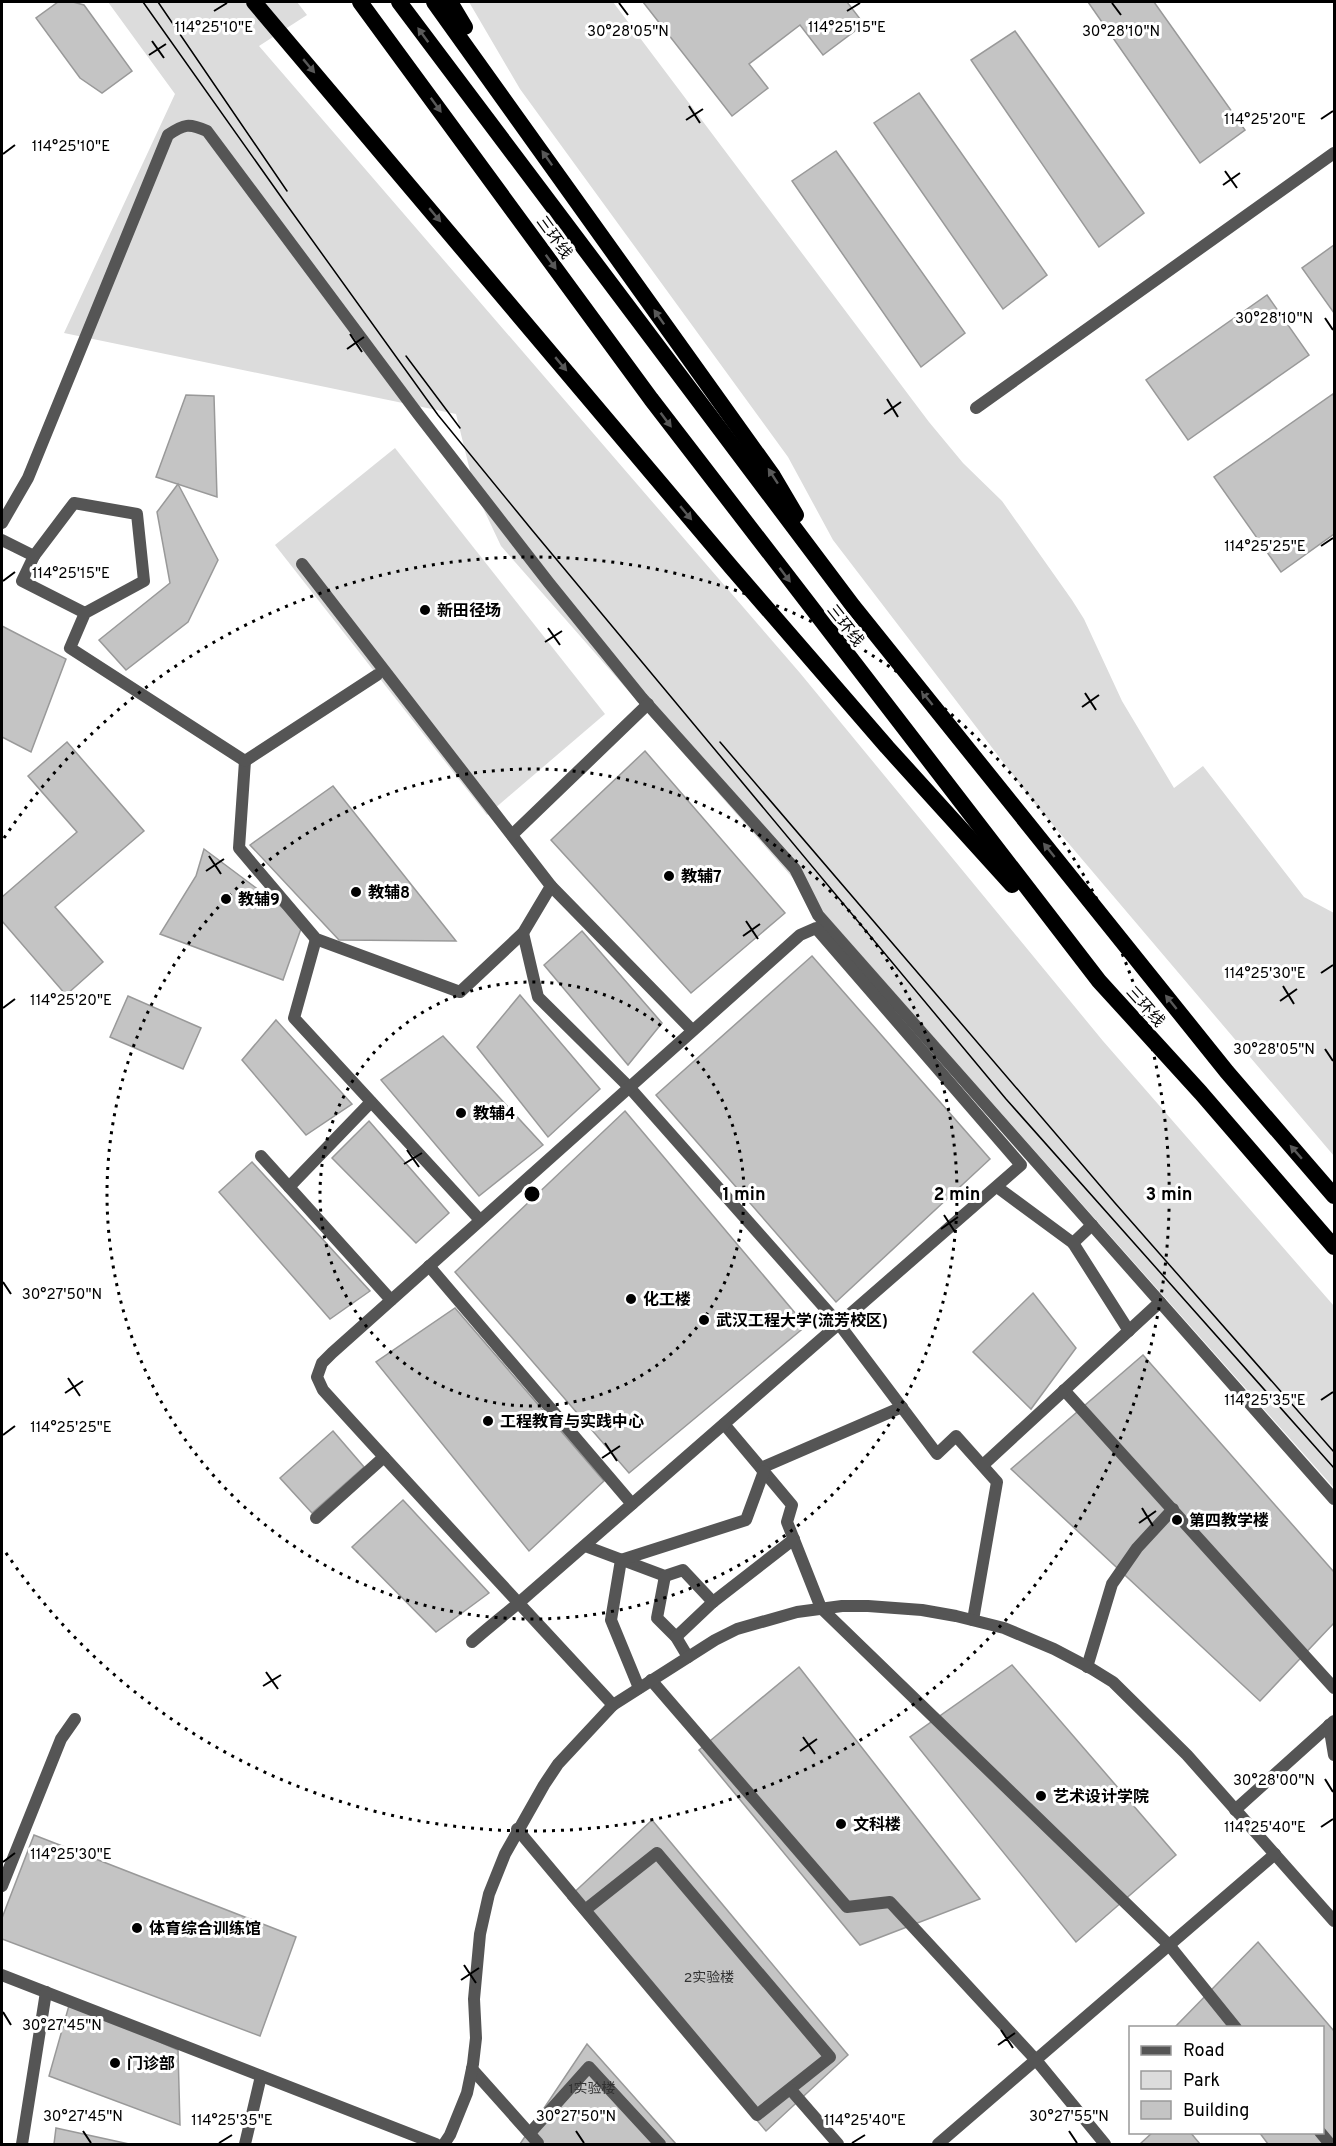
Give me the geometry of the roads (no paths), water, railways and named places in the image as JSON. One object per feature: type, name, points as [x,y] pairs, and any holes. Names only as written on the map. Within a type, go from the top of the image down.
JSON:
[{"type":"highway","points":[[254,2],[740,577],[887,747],[1099,981]]},
{"type":"highway","points":[[353,2],[402,57]]},
{"type":"highway","name":"三环线","points":[[360,2],[651,399],[1099,981],[1335,1246]]},
{"type":"highway","name":"三环线","points":[[399,2],[834,581],[1227,1072],[1335,1196]]},
{"type":"highway","points":[[435,2],[773,476],[834,581]]},
{"type":"highway","points":[[450,2],[500,91]]},
{"type":"street","points":[[2,523],[28,478],[168,135],[180,127],[193,125],[207,131],[425,423],[549,583],[648,704],[795,869],[818,915],[1335,1499]]},
{"type":"street","points":[[976,408],[1335,153]]},
{"type":"street","points":[[84,613],[22,581],[34,556],[74,503],[138,514],[144,581],[84,613],[70,648],[245,761]]},
{"type":"street","points":[[2,540],[34,556]]},
{"type":"street","points":[[302,564],[551,886],[692,1030]]},
{"type":"street","points":[[245,761],[377,675]]},
{"type":"street","points":[[512,836],[648,704]]},
{"type":"street","points":[[245,761],[239,848],[316,939],[460,992],[523,933],[551,886]]},
{"type":"street","points":[[472,1642],[519,1603],[585,1546],[1022,1165],[816,928],[800,935],[391,1300],[322,1363],[317,1377],[323,1390],[384,1457],[519,1603],[613,1705]]},
{"type":"street","points":[[523,933],[538,997],[629,1087],[839,1324],[937,1454],[956,1436],[997,1482],[973,1620]]},
{"type":"street","points":[[316,939],[294,1018],[480,1220]]},
{"type":"street","points":[[289,1187],[371,1102]]},
{"type":"street","points":[[261,1156],[391,1300]]},
{"type":"street","points":[[997,1186],[1073,1243],[1129,1331]]},
{"type":"street","points":[[1073,1243],[1092,1225]]},
{"type":"street","points":[[429,1266],[632,1504]]},
{"type":"street","points":[[983,1465],[1160,1302]]},
{"type":"street","points":[[1064,1390],[1335,1688]]},
{"type":"street","points":[[621,1560],[746,1520],[763,1470],[902,1407]]},
{"type":"street","points":[[724,1424],[792,1505],[787,1522],[821,1608],[1169,1945],[1234,2026]]},
{"type":"street","points":[[316,1518],[384,1457]]},
{"type":"street","points":[[1087,1667],[1112,1584],[1137,1548],[1173,1509]]},
{"type":"street","points":[[676,1637],[713,1602],[794,1539]]},
{"type":"street","points":[[585,1546],[665,1576],[683,1570],[713,1602]]},
{"type":"street","points":[[621,1560],[611,1620],[639,1688]]},
{"type":"street","points":[[665,1576],[657,1618],[676,1637],[688,1657]]},
{"type":"street","points":[[444,2145],[461,2109],[472,2069],[476,2038],[474,1999],[480,1934],[489,1894],[517,1829],[558,1764],[613,1705],[651,1680],[737,1629],[797,1612],[821,1608],[868,1606],[922,1610],[1004,1628],[1087,1667],[1113,1682],[1137,1704],[1187,1755],[1333,1915]]},
{"type":"street","points":[[651,1680],[847,1906],[890,1902],[1036,2060],[1105,2145]]},
{"type":"street","points":[[2,1886],[61,1739],[75,1719]]},
{"type":"street","points":[[1235,1810],[1332,1723]]},
{"type":"street","points":[[1332,1723],[1335,1755]]},
{"type":"street","points":[[517,1829],[757,2115],[830,2057],[657,1853],[585,1910]]},
{"type":"street","points":[[938,2145],[1275,1854]]},
{"type":"street","points":[[2,1975],[436,2145]]},
{"type":"street","points":[[22,2145],[46,1992]]},
{"type":"street","points":[[530,2133],[589,2067],[660,2145]]},
{"type":"street","points":[[472,2069],[530,2133],[538,2143],[537,2145]]},
{"type":"street","points":[[245,2145],[261,2076]]},
{"type":"street","points":[[791,2090],[838,2145]]},
{"type":"tram line","points":[[143,2],[438,415],[1006,1099],[1334,1468]]},
{"type":"tram line","points":[[158,2],[287,191]]},
{"type":"tram line","points":[[406,356],[460,428]]},
{"type":"tram line","points":[[720,742],[1115,1203],[1334,1452]]},
{"type":"place","name":"新田径场","points":[[425,610]]},
{"type":"place","name":"教辅7","points":[[669,876]]},
{"type":"place","name":"教辅8","points":[[356,892]]},
{"type":"place","name":"教辅9","points":[[226,899]]},
{"type":"place","name":"教辅4","points":[[461,1113]]},
{"type":"place","name":"化工楼","points":[[631,1299]]},
{"type":"place","name":"武汉工程大学(流芳校区)","points":[[704,1320]]},
{"type":"place","name":"工程教育与实践中心","points":[[488,1421]]},
{"type":"place","name":"第四教学楼","points":[[1177,1520]]},
{"type":"place","name":"艺术设计学院","points":[[1041,1796]]},
{"type":"place","name":"文科楼","points":[[841,1824]]},
{"type":"place","name":"体育综合训练馆","points":[[137,1928]]},
{"type":"place","name":"门诊部","points":[[115,2063]]}]
